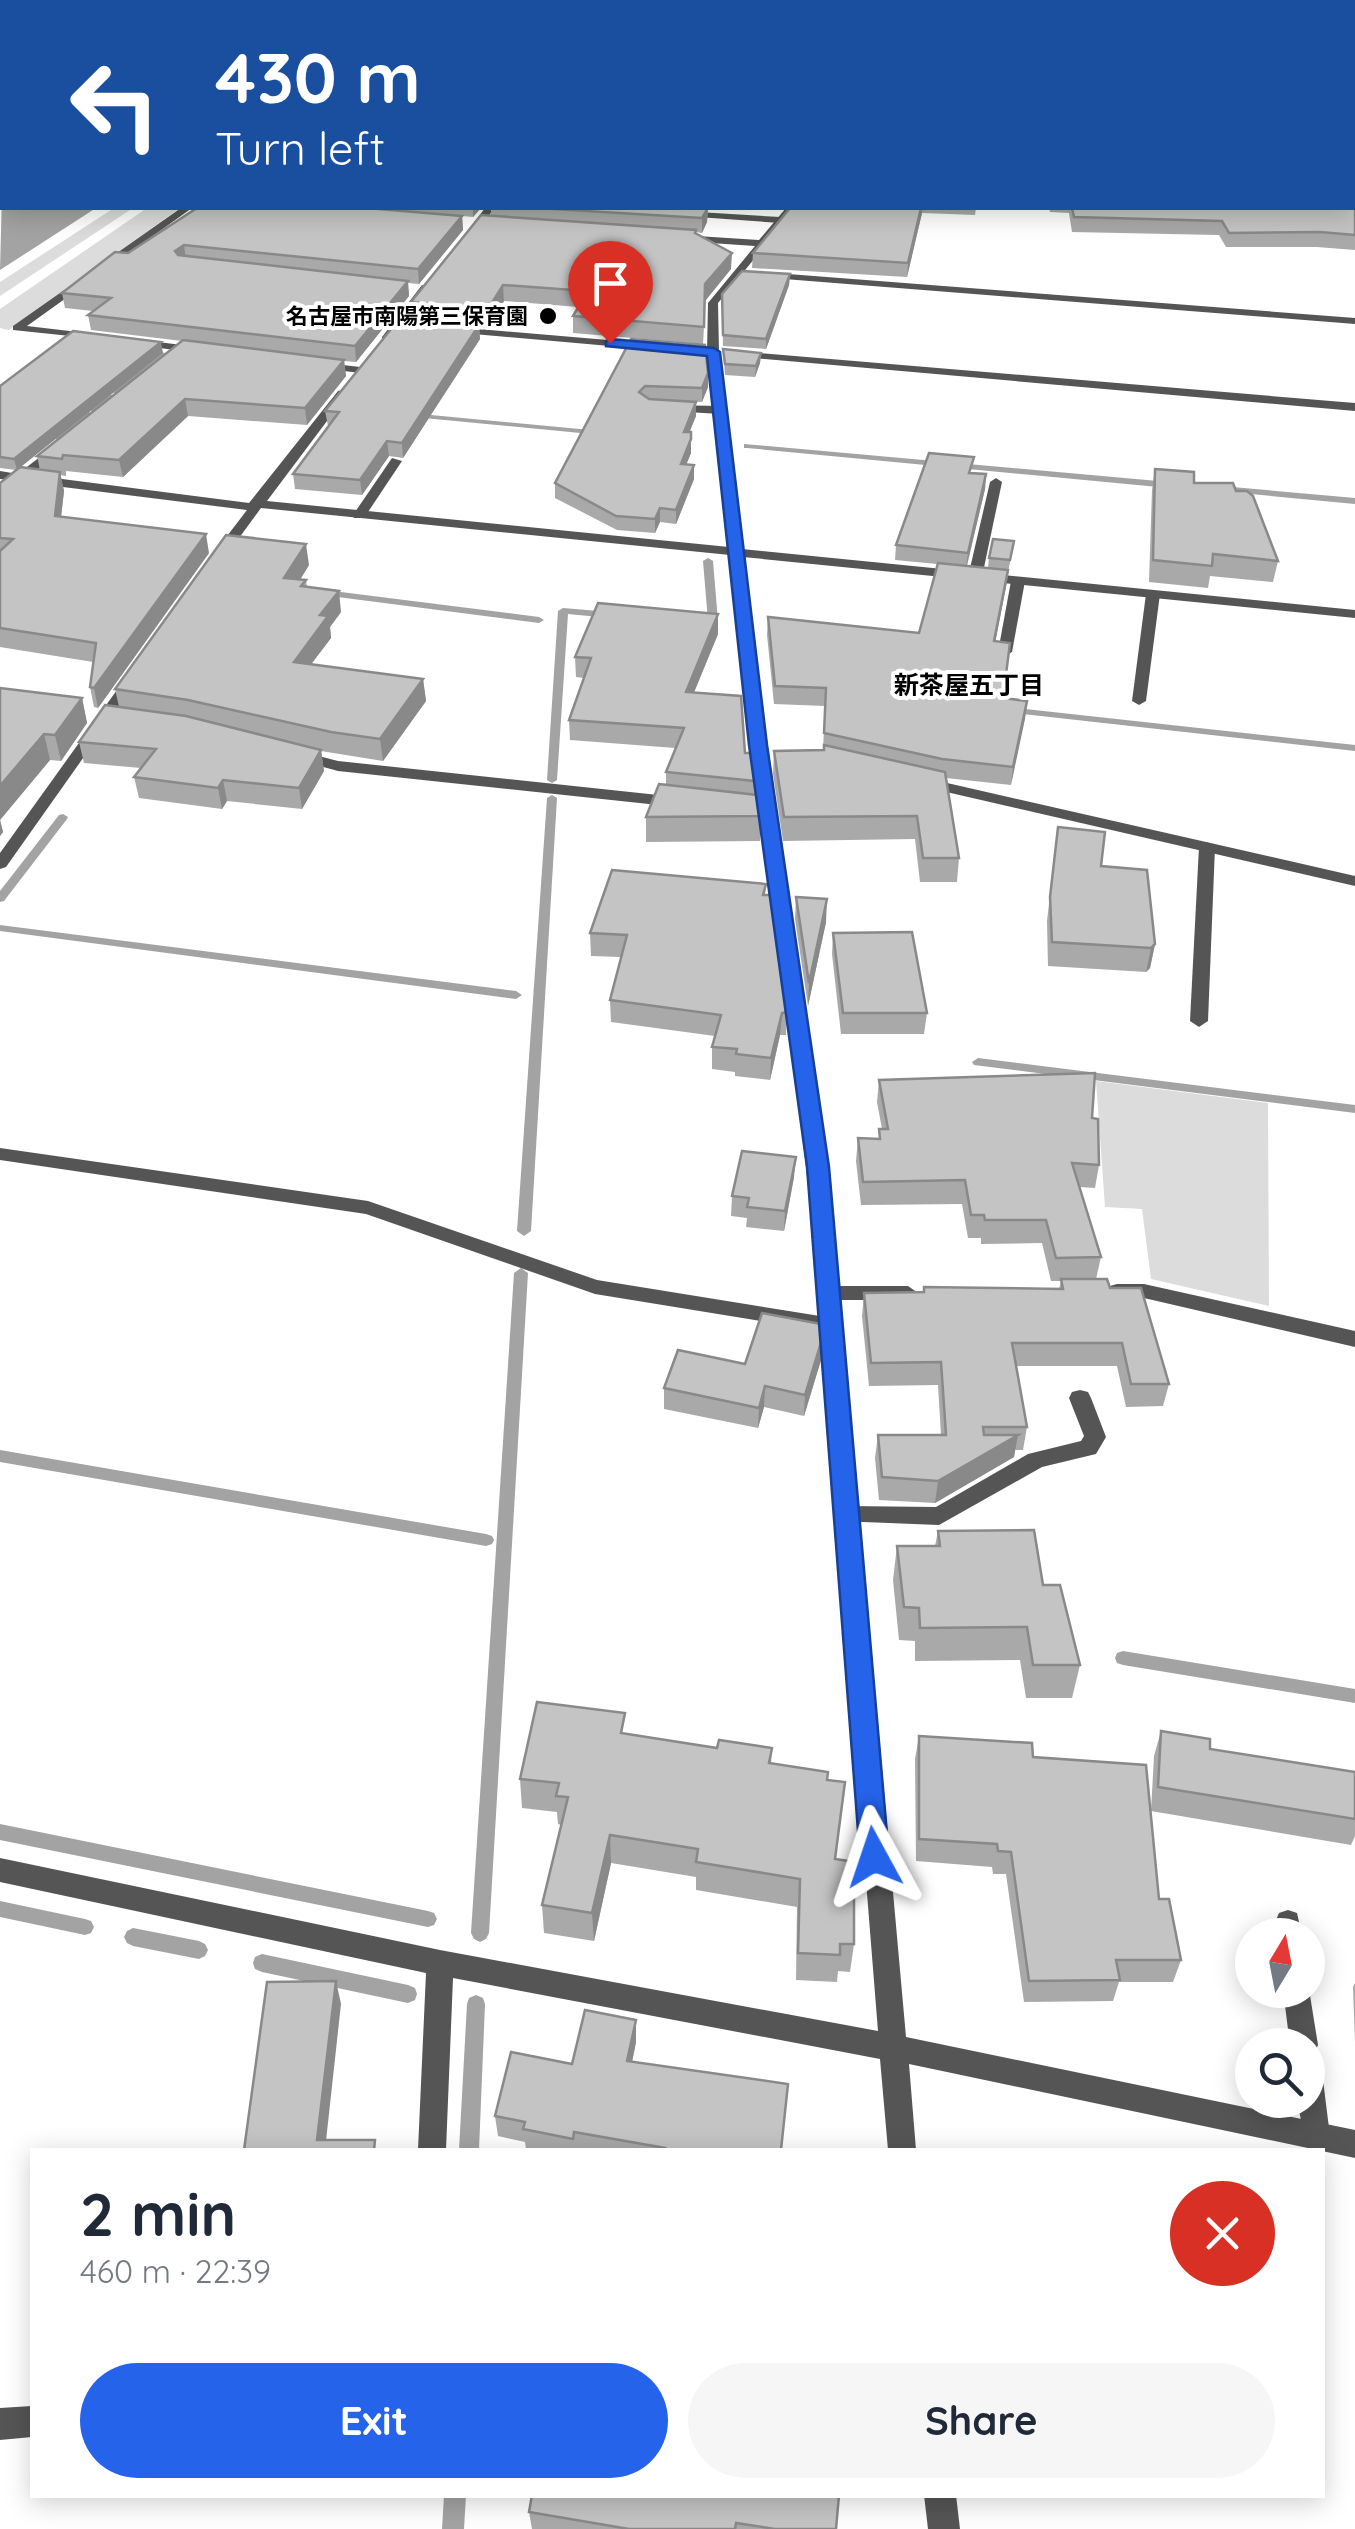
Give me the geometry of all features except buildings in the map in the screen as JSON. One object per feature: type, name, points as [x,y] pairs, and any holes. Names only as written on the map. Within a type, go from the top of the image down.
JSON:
[{"type":"street","points":[[107,339],[17,328],[184,210]]},
{"type":"street","points":[[454,251],[488,210]]},
{"type":"street","points":[[789,210],[759,242],[713,303],[714,352],[758,745],[758,811],[818,1167],[890,2047],[902,2148]]},
{"type":"street","points":[[670,212],[780,220]]},
{"type":"street","points":[[456,223],[492,226]]},
{"type":"street","points":[[670,238],[759,242]]},
{"type":"street","points":[[736,273],[1355,320]]},
{"type":"street","points":[[206,572],[434,278]]},
{"type":"street","points":[[404,288],[424,290]]},
{"type":"street","points":[[398,325],[417,326]]},
{"type":"street","points":[[436,328],[663,348]]},
{"type":"street","points":[[126,341],[202,350]]},
{"type":"street","points":[[168,358],[182,348]]},
{"type":"street","points":[[696,351],[1355,406]]},
{"type":"street","points":[[300,362],[360,370]]},
{"type":"street","points":[[649,405],[720,410]]},
{"type":"street","points":[[0,494],[74,434]]},
{"type":"street","points":[[359,515],[396,462]]},
{"type":"street","points":[[0,475],[254,506],[1355,614]]},
{"type":"street","points":[[974,577],[996,482]]},
{"type":"street","points":[[1005,652],[1018,581]]},
{"type":"street","points":[[1139,701],[1153,594]]},
{"type":"street","points":[[0,864],[138,670]]},
{"type":"street","points":[[758,745],[777,750]]},
{"type":"street","points":[[283,752],[338,766],[690,804]]},
{"type":"street","points":[[908,779],[1355,881]]},
{"type":"street","points":[[1199,1021],[1207,848]]},
{"type":"street","points":[[0,1154],[368,1208],[595,1287],[830,1325]]},
{"type":"street","points":[[1104,1291],[1144,1291],[1355,1339]]},
{"type":"street","points":[[828,1293],[927,1292]]},
{"type":"street","points":[[846,1515],[940,1516],[1036,1460],[1088,1448],[1095,1436],[1080,1398]]},
{"type":"street","points":[[0,1870],[440,1963],[890,2047],[1355,2144]]},
{"type":"street","points":[[432,2148],[440,1963]]},
{"type":"street","points":[[1314,2118],[1316,2136]]},
{"type":"street","points":[[0,2424],[30,2422]]},
{"type":"street","points":[[940,2498],[944,2529]]},
{"type":"shaded area","points":[[2,210],[93,210],[0,270]]},
{"type":"shaded area","points":[[111,210],[130,210],[0,296],[0,282]]},
{"type":"shaded area","points":[[144,210],[177,210],[9,330],[0,328],[0,309]]},
{"type":"shaded area","points":[[1096,1081],[1268,1103],[1269,1306],[1151,1279],[1142,1209],[1105,1207]]},
{"type":"waterway","points":[[117,391],[164,354]]},
{"type":"waterway","points":[[94,409],[111,396]]},
{"type":"waterway","points":[[57,437],[88,413]]},
{"type":"waterway","points":[[413,415],[601,433]]},
{"type":"waterway","points":[[747,446],[1169,485]]},
{"type":"waterway","points":[[1221,489],[1355,501]]},
{"type":"waterway","points":[[708,561],[713,621]]},
{"type":"waterway","points":[[325,593],[539,620]]},
{"type":"waterway","points":[[552,780],[563,611],[610,615]]},
{"type":"waterway","points":[[1008,710],[1355,748]]},
{"type":"waterway","points":[[524,1231],[552,798]]},
{"type":"waterway","points":[[0,899],[63,817]]},
{"type":"waterway","points":[[0,928],[516,995]]},
{"type":"waterway","points":[[978,1062],[1355,1109]]},
{"type":"waterway","points":[[480,1933],[521,1273]]},
{"type":"waterway","points":[[0,1456],[486,1540]]},
{"type":"waterway","points":[[1123,1658],[1355,1696]]},
{"type":"waterway","points":[[0,1832],[428,1919]]},
{"type":"waterway","points":[[0,1909],[85,1927]]},
{"type":"waterway","points":[[133,1937],[199,1950]]},
{"type":"waterway","points":[[262,1963],[408,1994]]},
{"type":"waterway","points":[[469,2148],[476,2004]]},
{"type":"waterway","points":[[453,2529],[455,2498]]},
{"type":"place","name":"名古屋市南陽第三保育園","points":[[548,316]]},
{"type":"district","name":"新茶屋五丁目","points":[[969,684]]},
{"type":"route","points":[[610,343],[714,352],[758,745],[818,1167],[874,1857]]}]
